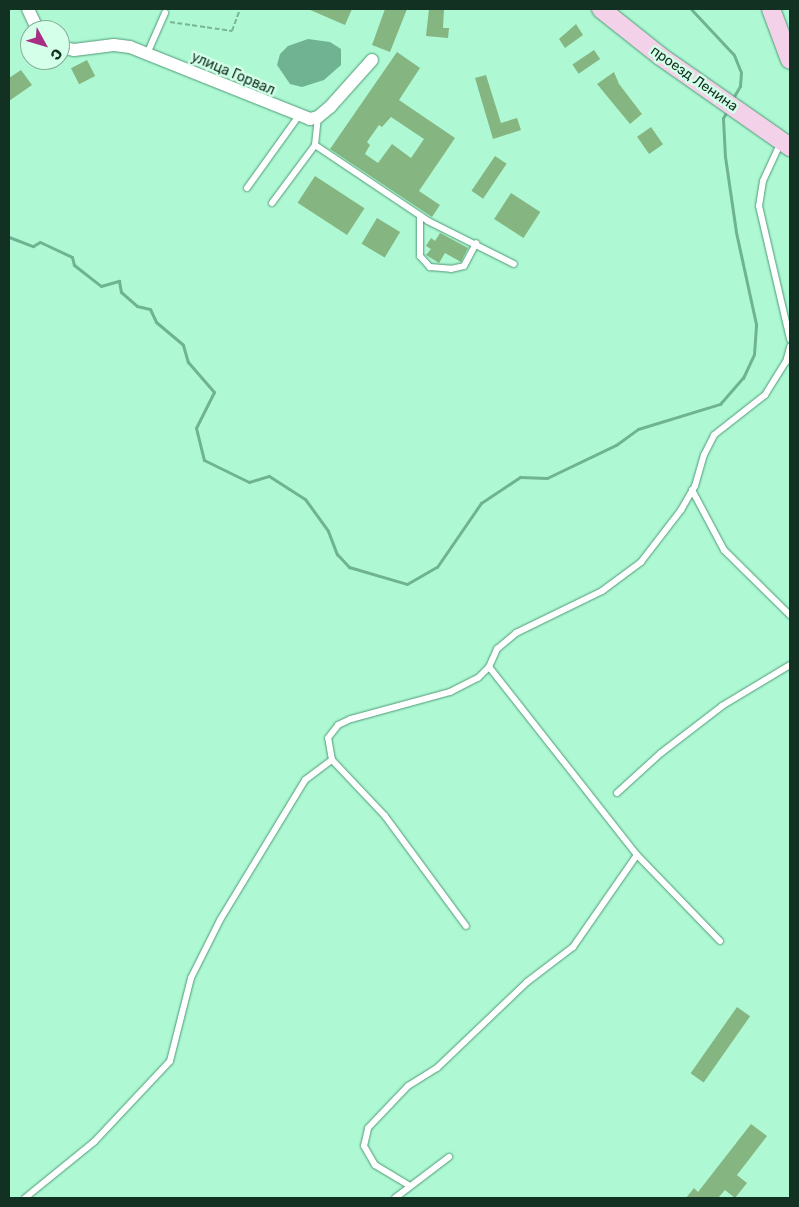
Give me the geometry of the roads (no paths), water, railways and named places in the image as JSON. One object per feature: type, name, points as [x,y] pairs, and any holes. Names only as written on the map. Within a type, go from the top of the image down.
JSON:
[{"type":"main road","name":"проезд Ленина","points":[[601,9],[660,56],[787,142]]},
{"type":"main road","points":[[771,9],[790,60]]},
{"type":"street","name":"улица Горвал","points":[[70,49],[114,45],[147,54],[298,117],[318,117]]},
{"type":"street","points":[[318,117],[372,60]]},
{"type":"lane","points":[[147,54],[164,16]]},
{"type":"lane","points":[[247,188],[298,117]]},
{"type":"lane","points":[[272,203],[315,144],[318,117]]},
{"type":"lane","points":[[787,142],[763,181],[759,206],[790,339]]},
{"type":"lane","points":[[315,144],[420,216],[514,264]]},
{"type":"lane","points":[[420,216],[420,256],[430,267],[451,270],[464,266],[476,243]]},
{"type":"lane","points":[[466,926],[385,816],[332,760],[328,738],[338,725],[450,692],[478,678],[489,667],[497,649],[516,633],[602,591],[641,562],[692,490],[704,455],[714,435],[765,395],[786,362],[790,347]]},
{"type":"lane","points":[[692,490],[724,550],[790,615]]},
{"type":"lane","points":[[617,793],[661,753],[722,706],[790,665]]},
{"type":"lane","points":[[489,667],[637,855],[720,941]]},
{"type":"lane","points":[[25,1198],[94,1142],[170,1061],[190,978],[220,920],[305,780],[332,760]]},
{"type":"lane","points":[[410,1186],[375,1165],[364,1146],[368,1128],[408,1086],[437,1068],[527,982],[574,947],[637,855]]},
{"type":"lane","points":[[395,1198],[449,1157]]},
{"type":"waterway","points":[[691,9],[734,55],[741,72],[740,86],[732,100]]},
{"type":"waterway","points":[[9,237],[33,246],[40,242],[72,257],[74,265],[101,286],[119,281],[121,292],[137,306],[150,309],[156,322],[183,345],[188,362],[214,392],[196,428],[204,460],[249,482],[269,476],[305,499],[328,531],[337,554],[349,567],[407,584],[437,567],[481,503],[520,477],[547,478],[616,445],[638,429],[720,404],[743,378],[754,354],[756,324],[736,232],[725,157],[723,118],[727,111]]}]
